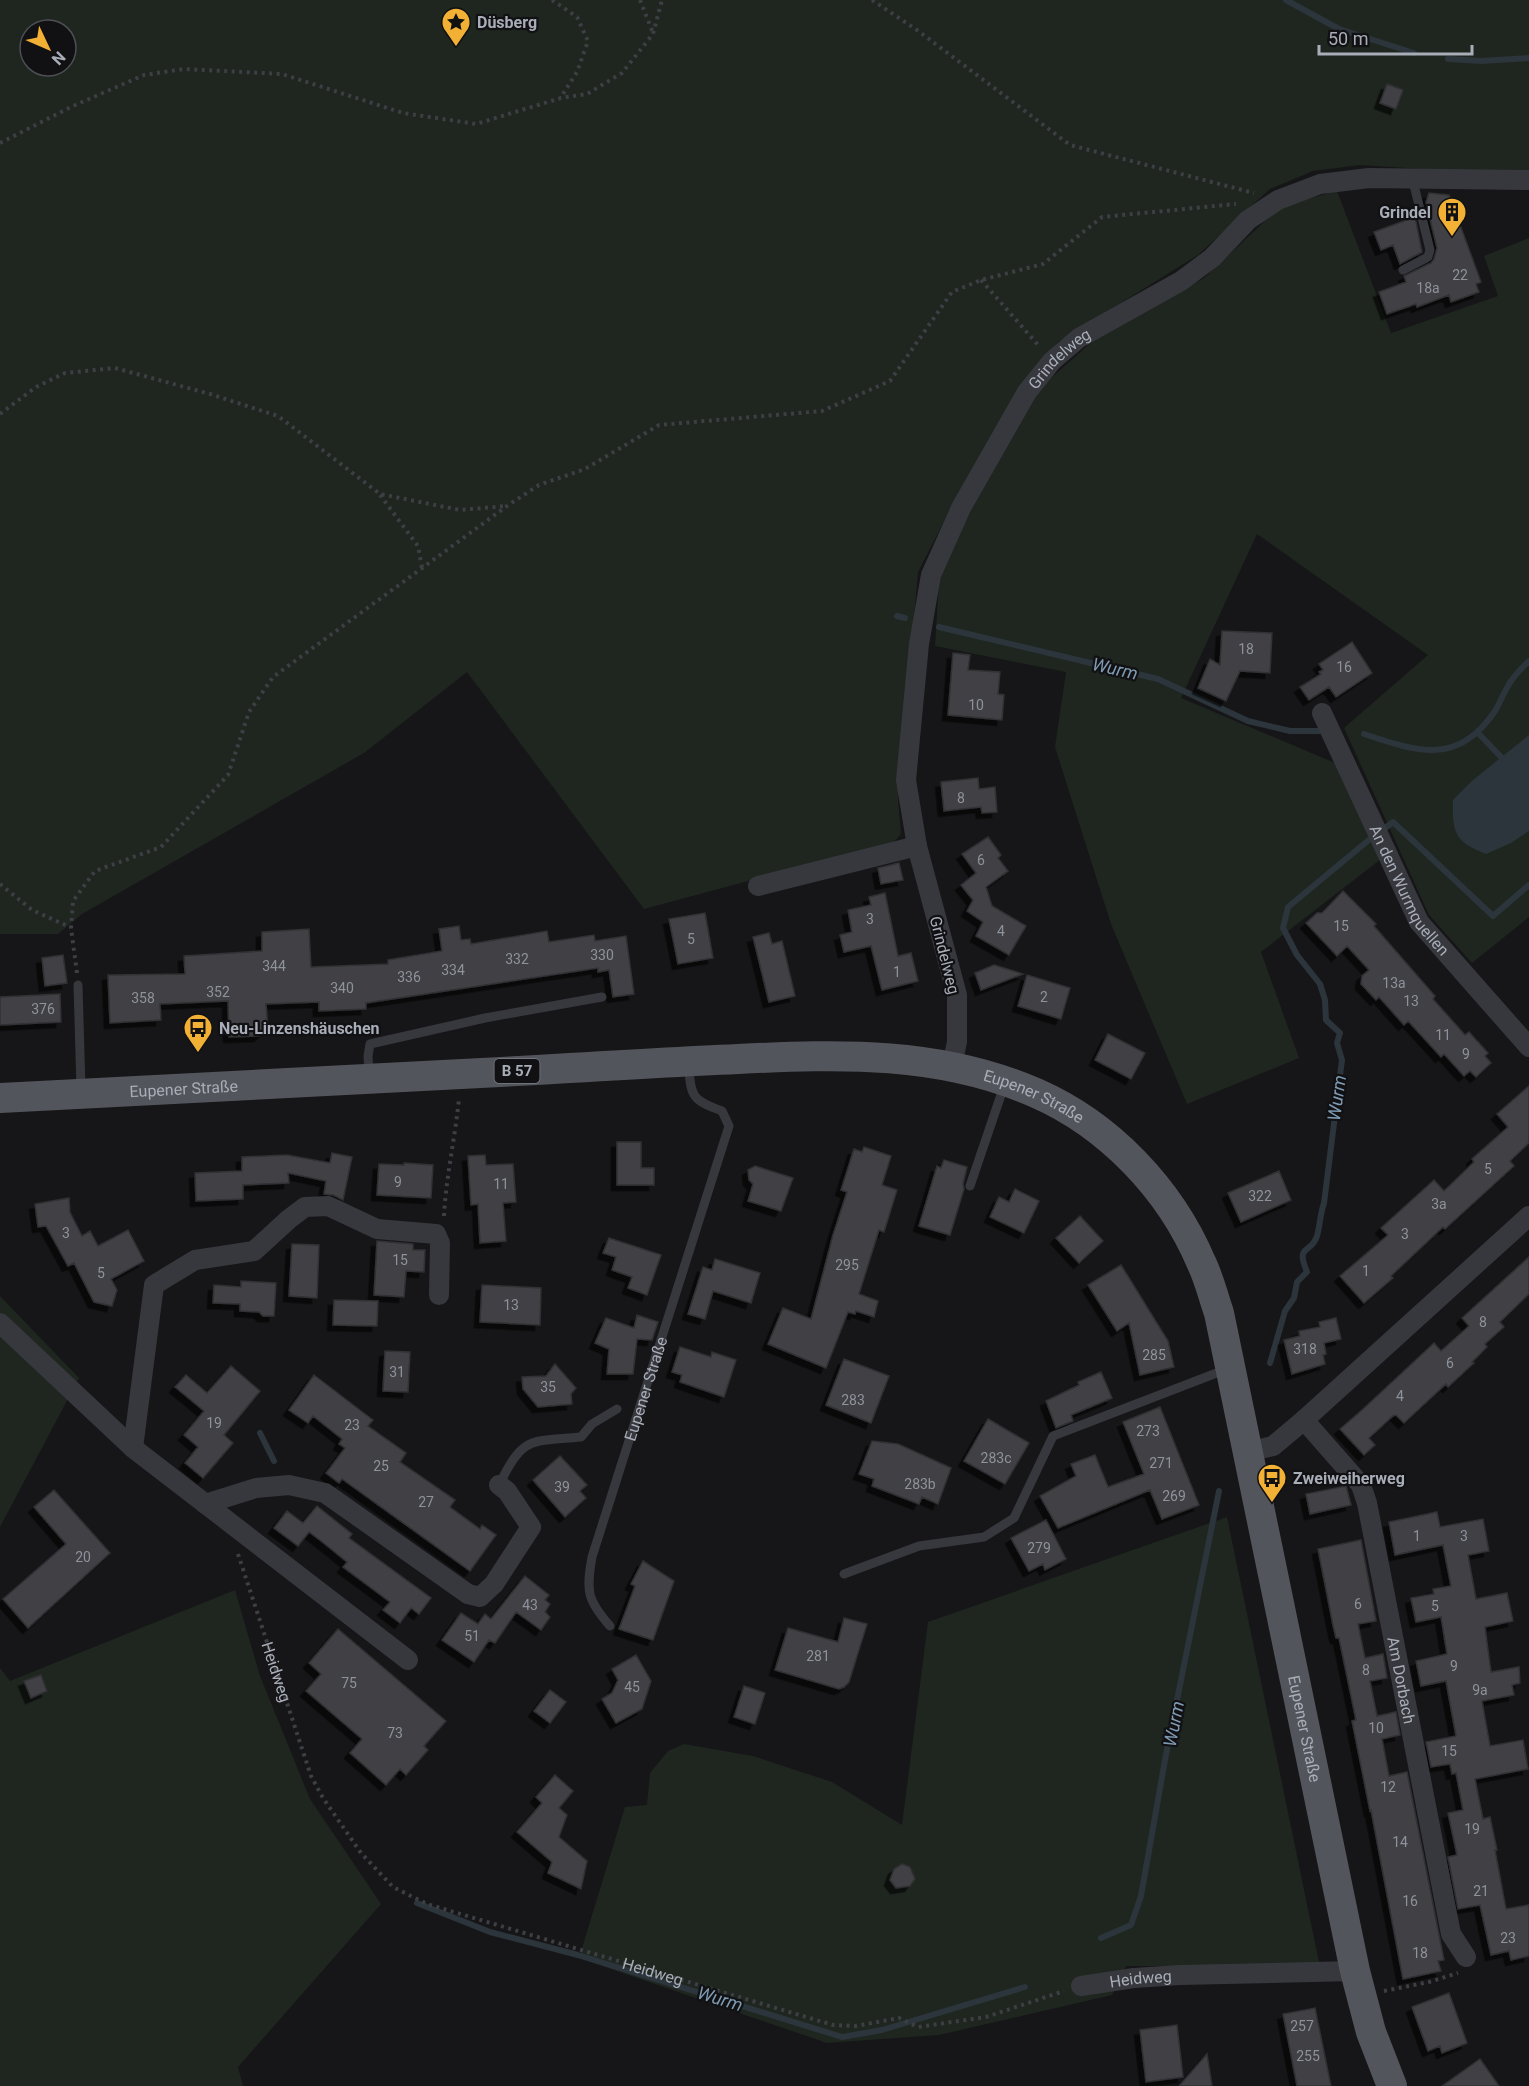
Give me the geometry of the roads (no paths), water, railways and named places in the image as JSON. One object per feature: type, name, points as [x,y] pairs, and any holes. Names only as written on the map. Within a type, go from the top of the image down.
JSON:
[{"type":"main road","name":"Eupener Straße","points":[[0,1098],[688,1061],[874,1056],[952,1065],[1006,1080],[1040,1094],[1079,1117],[1114,1142],[1148,1177],[1173,1210],[1201,1261],[1219,1313],[1232,1367],[1354,1971],[1371,2032],[1392,2086]]},
{"type":"street","name":"Grindelweg","points":[[952,1065],[957,1042],[957,995],[917,846],[906,780],[919,644],[931,575],[966,498],[1027,392],[1052,361],[1079,338],[1181,281],[1212,258],[1248,220],[1278,200],[1320,184],[1369,178],[1529,180]]},
{"type":"street","name":"An den Wurmquellen","points":[[1322,713],[1419,922],[1529,1047]]},
{"type":"street","points":[[758,886],[917,846]]},
{"type":"street","points":[[134,1448],[154,1285],[195,1260],[254,1251],[289,1219],[306,1207],[328,1206],[377,1229],[436,1234],[440,1243],[439,1295]]},
{"type":"street","points":[[1248,1452],[1273,1446],[1304,1420],[1529,1216]]},
{"type":"street","points":[[0,1323],[134,1448],[408,1660]]},
{"type":"street","name":"Am Dorbach","points":[[1304,1420],[1361,1485],[1367,1503],[1451,1934],[1466,1957]]},
{"type":"street","points":[[205,1504],[256,1488],[289,1485],[325,1492],[468,1594],[480,1597],[494,1584],[531,1527],[507,1491],[499,1485]]},
{"type":"street","name":"Heidweg","points":[[1081,1986],[1134,1978],[1169,1976],[1354,1971]]},
{"type":"lane","points":[[1403,270],[1428,257],[1430,250],[1412,177]]},
{"type":"lane","points":[[78,985],[81,1094]]},
{"type":"lane","points":[[369,1078],[370,1044],[485,1018],[602,997]]},
{"type":"lane","name":"Eupener Straße","points":[[610,1626],[596,1611],[589,1595],[592,1557],[729,1126],[722,1111],[699,1102],[689,1086],[688,1061]]},
{"type":"lane","points":[[970,1186],[1006,1080]]},
{"type":"lane","points":[[844,1574],[919,1546],[984,1537],[1014,1518],[1053,1436],[1232,1367]]},
{"type":"lane","points":[[499,1485],[510,1462],[522,1447],[534,1441],[581,1437],[592,1424],[617,1409]]},
{"type":"waterway","points":[[1286,0],[1339,29],[1414,53]]},
{"type":"waterway","points":[[1448,59],[1481,61],[1529,58]]},
{"type":"waterway","name":"Wurm","points":[[897,616],[905,618]]},
{"type":"waterway","name":"Wurm","points":[[939,627],[1158,679],[1248,721],[1290,731],[1320,731]]},
{"type":"waterway","name":"Wurm","points":[[1364,734],[1419,749],[1436,750],[1452,747],[1467,740],[1481,729],[1495,711],[1512,679],[1529,661]]},
{"type":"waterway","points":[[1478,733],[1502,758]]},
{"type":"waterway","name":"Wurm","points":[[1381,831],[1393,822],[1493,916],[1529,885]]},
{"type":"waterway","name":"Wurm","points":[[1270,1363],[1285,1311],[1294,1298],[1297,1282],[1307,1272],[1303,1253],[1314,1242],[1318,1232],[1324,1203],[1342,1060],[1337,1043],[1340,1033],[1326,1020],[1325,1000],[1320,984],[1297,955],[1283,928],[1288,907],[1370,839]]},
{"type":"waterway","name":"Wurm","points":[[260,1433],[274,1461]]},
{"type":"waterway","name":"Wurm","points":[[1101,1938],[1131,1925],[1141,1896],[1165,1760],[1219,1491]]},
{"type":"waterway","name":"Wurm","points":[[417,1903],[490,1932],[578,1955],[842,2037],[882,2030],[1025,1987]]},
{"type":"place","name":"Düsberg","points":[[456,48]]},
{"type":"place","name":"Grindel","points":[[1452,238]]},
{"type":"place","name":"Neu-Linzenshäuschen","points":[[198,1054]]},
{"type":"place","name":"Zweiweiherweg","points":[[1272,1504]]}]
